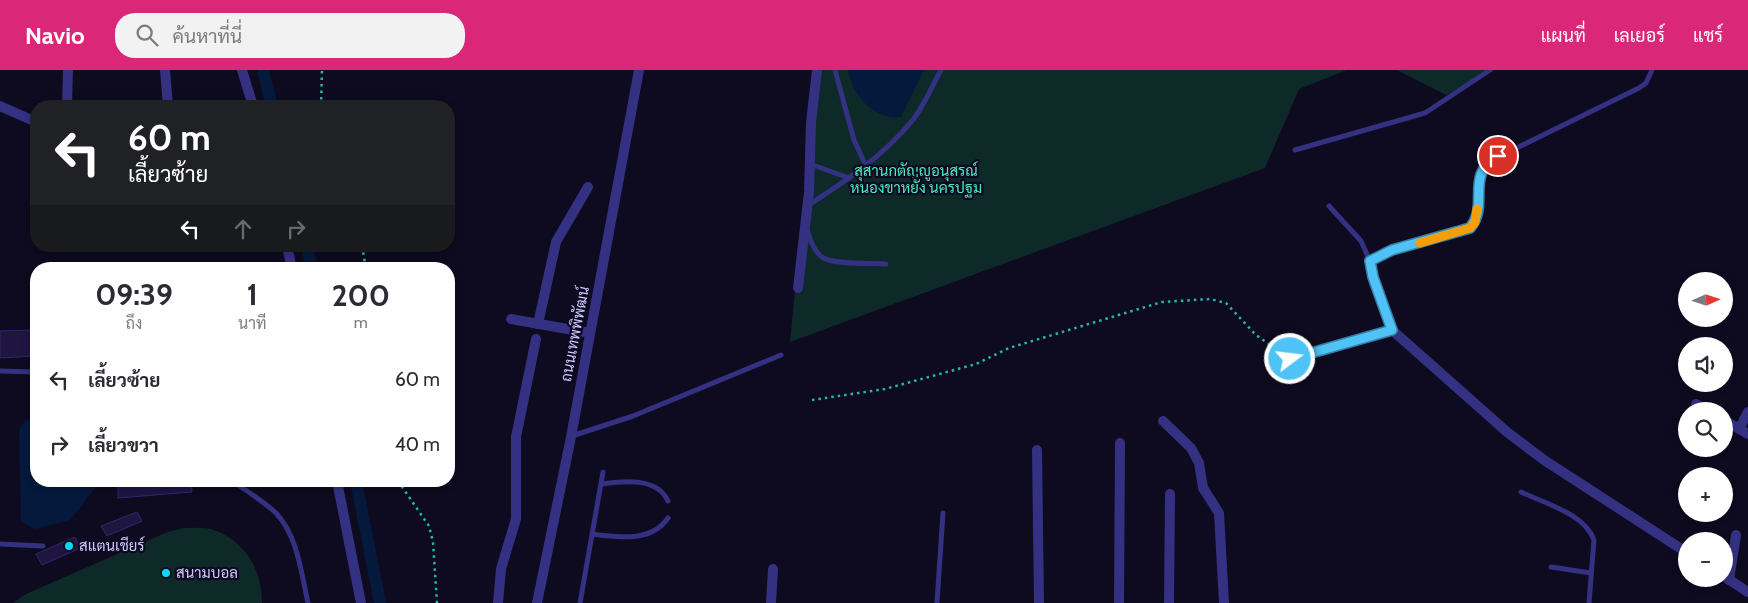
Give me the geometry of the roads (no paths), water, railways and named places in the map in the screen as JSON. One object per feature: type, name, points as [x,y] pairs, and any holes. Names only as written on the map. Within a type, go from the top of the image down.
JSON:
[{"type":"street","points":[[67,100],[68,70]]},
{"type":"street","points":[[165,70],[168,100]]},
{"type":"street","points":[[242,70],[251,100]]},
{"type":"street","name":"ถนนเทพพิพัฒน์","points":[[537,603],[571,437],[639,70]]},
{"type":"street","points":[[798,288],[807,207],[811,123],[817,70]]},
{"type":"street","points":[[0,106],[30,119]]},
{"type":"street","points":[[538,324],[556,242],[588,187]]},
{"type":"street","points":[[511,319],[590,333]]},
{"type":"street","points":[[1290,359],[1392,330],[1514,438],[1544,460],[1678,547]]},
{"type":"street","points":[[498,603],[501,569],[516,518],[516,436],[536,339]]},
{"type":"street","points":[[1733,425],[1744,431],[1748,412]]},
{"type":"street","points":[[1163,421],[1191,448],[1199,463],[1203,488],[1219,513],[1224,603]]},
{"type":"street","points":[[1119,603],[1120,443]]},
{"type":"street","points":[[1037,450],[1040,603]]},
{"type":"street","points":[[338,487],[361,603]]},
{"type":"street","points":[[1169,603],[1170,494]]},
{"type":"street","points":[[1733,548],[1736,535]]},
{"type":"street","points":[[771,603],[773,569]]},
{"type":"street","points":[[1733,582],[1748,592]]},
{"type":"lane","points":[[835,70],[854,140],[866,166]]},
{"type":"lane","points":[[807,207],[866,166],[892,144],[914,119],[942,70]]},
{"type":"lane","points":[[1295,150],[1425,113],[1490,70]]},
{"type":"lane","points":[[1370,261],[1392,250],[1470,228],[1475,222],[1481,172],[1486,163],[1639,88],[1646,83],[1652,70]]},
{"type":"lane","points":[[810,164],[849,178]]},
{"type":"lane","points":[[1329,206],[1361,241],[1370,261],[1373,277],[1392,330]]},
{"type":"lane","points":[[804,222],[812,244],[822,258],[832,261],[886,264]]},
{"type":"lane","points":[[571,437],[633,416],[781,355]]},
{"type":"lane","points":[[0,371],[30,372]]},
{"type":"lane","points":[[580,603],[603,472]]},
{"type":"lane","points":[[602,484],[624,481],[644,483],[657,488],[668,501]]},
{"type":"lane","points":[[240,487],[274,512],[284,523],[293,540],[308,603]]},
{"type":"lane","points":[[1521,492],[1576,519],[1587,528],[1594,540],[1589,603]]},
{"type":"lane","points":[[937,603],[942,513]]},
{"type":"lane","points":[[592,534],[618,537],[649,534],[659,528],[668,518]]},
{"type":"lane","points":[[0,544],[43,546]]},
{"type":"lane","points":[[1551,567],[1592,573]]},
{"type":"water","points":[[848,70],[924,70],[901,117],[891,117],[882,115],[866,104],[854,88]]},
{"type":"water","points":[[30,419],[30,487],[96,487],[70,520],[35,529],[21,521],[19,430],[25,420]]},
{"type":"waterway","points":[[263,70],[270,100]]},
{"type":"waterway","points":[[308,252],[310,262]]},
{"type":"waterway","points":[[357,487],[380,603]]},
{"type":"place","name":"สแตนเชียร์","points":[[69,546]]},
{"type":"place","name":"สนามบอล","points":[[166,573]]},
{"type":"park label","name":"สุสานกตัญญูอนุสรณ์ หนองขาหยั่ง นครปฐม","points":[[916,180]]}]
